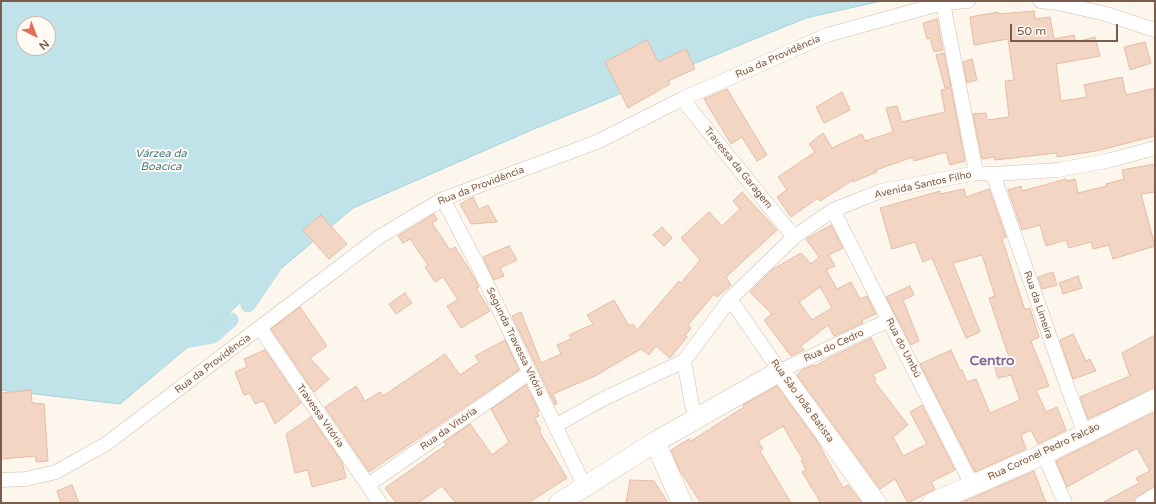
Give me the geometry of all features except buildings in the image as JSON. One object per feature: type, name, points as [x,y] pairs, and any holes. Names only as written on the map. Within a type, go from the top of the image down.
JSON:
[{"type":"street","name":"Rua da Providência","points":[[1,480],[26,479],[56,472],[106,444],[379,237],[443,198],[597,142],[682,99],[827,35],[943,3],[968,1]]},
{"type":"street","points":[[1040,1],[1058,3],[1106,14],[1155,30]]},
{"type":"street","points":[[943,3],[976,173]]},
{"type":"street","name":"Travessa da Garagem","points":[[682,99],[794,237]]},
{"type":"street","name":"Avenida Santos Filho","points":[[684,361],[730,299],[794,237],[833,210],[881,191],[976,173],[993,174],[1058,170],[1111,160],[1155,148]]},
{"type":"street","name":"Rua da Limeira","points":[[993,174],[1085,434]]},
{"type":"street","name":"Segunda Travessa Vitória","points":[[443,198],[480,268],[585,487]]},
{"type":"street","name":"Rua do Umbú","points":[[833,210],[972,485]]},
{"type":"street","name":"Rua São João Batista","points":[[730,299],[780,371],[876,503]]},
{"type":"street","name":"Rua do Cedro","points":[[780,371],[889,320]]},
{"type":"street","name":"Travessa Vitória","points":[[260,328],[380,503]]},
{"type":"street","points":[[555,426],[603,398],[684,361],[692,405],[696,418]]},
{"type":"street","points":[[559,503],[654,442],[780,371]]},
{"type":"street","name":"Rua da Vitória","points":[[368,485],[530,373]]},
{"type":"street","name":"Rua Coronel Pedro Falcão","points":[[932,503],[1044,454],[1155,399]]},
{"type":"street","points":[[654,442],[682,503]]},
{"type":"street","points":[[1044,454],[1066,503]]},
{"type":"street","points":[[1142,503],[1155,495]]},
{"type":"water","name":"Várzea da Boacica","points":[[1,1],[881,1],[806,18],[534,129],[353,208],[120,404],[1,390]]},
{"type":"waterway","points":[[248,305],[274,267]]},
{"type":"waterway","points":[[177,342],[213,336],[231,320]]},
{"type":"district","name":"Centro","points":[[992,361]]}]
